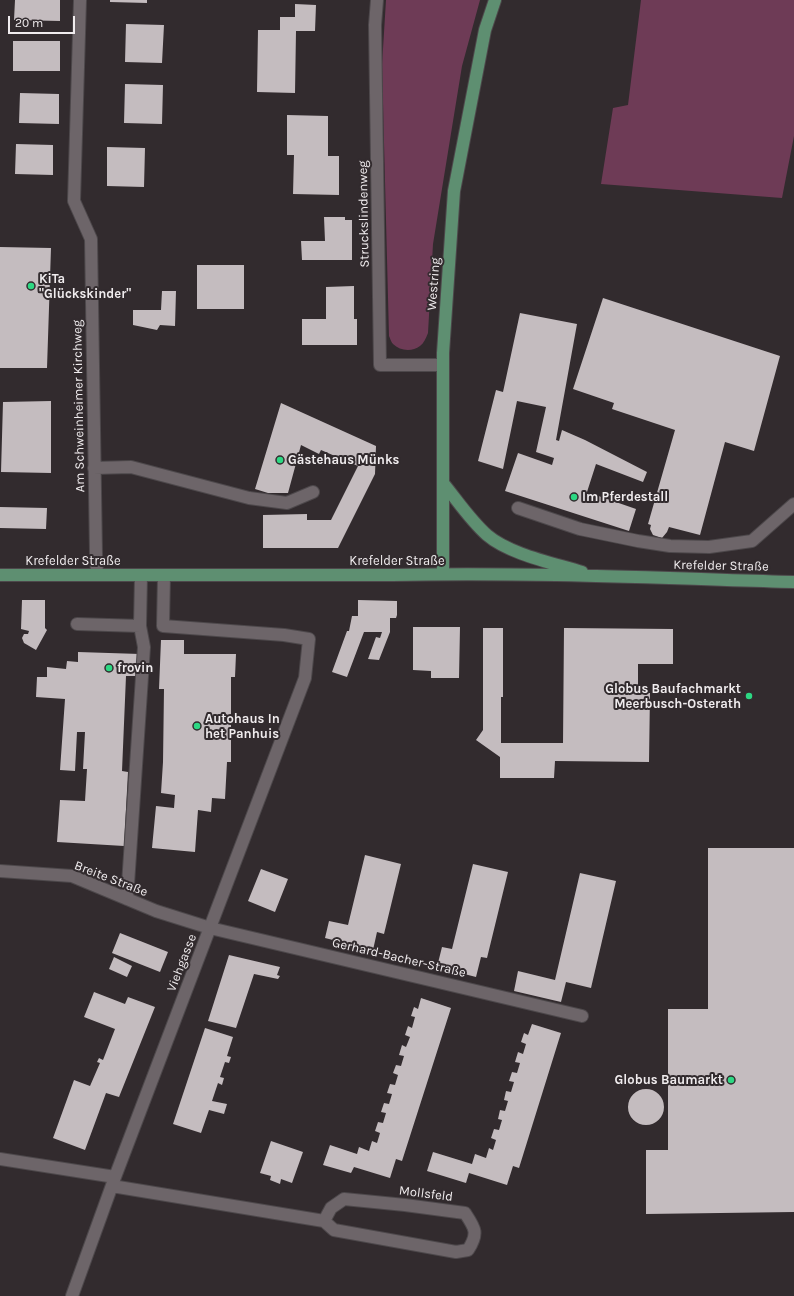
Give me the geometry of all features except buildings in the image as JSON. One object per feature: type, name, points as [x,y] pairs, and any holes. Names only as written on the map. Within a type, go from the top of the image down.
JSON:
[{"type":"main road","name":"Westring","points":[[443,574],[443,365],[454,191],[485,30],[495,0]]},
{"type":"main road","points":[[443,483],[470,517],[487,535],[500,544],[511,550],[594,576]]},
{"type":"main road","name":"Krefelder Straße","points":[[0,575],[443,574],[594,576],[794,582]]},
{"type":"street","name":"Am Schweinheimer Kirchweg","points":[[80,0],[74,201],[91,239],[97,575]]},
{"type":"street","name":"Struckslindenweg","points":[[377,0],[375,25],[380,365],[443,365]]},
{"type":"street","points":[[94,468],[131,467],[249,498],[287,503],[312,492]]},
{"type":"street","points":[[518,508],[580,529],[638,541],[670,546],[709,547],[752,541],[794,504]]},
{"type":"street","points":[[127,899],[144,647],[140,626],[141,575]]},
{"type":"street","name":"Viehgasse","points":[[72,1296],[113,1181],[305,678],[309,639],[284,635],[163,626],[164,575]]},
{"type":"street","points":[[77,624],[140,626]]},
{"type":"street","name":"Breite Straße","points":[[0,871],[72,876],[156,911],[210,928]]},
{"type":"street","name":"Gerhard-Bacher-Straße","points":[[210,928],[582,1016]]},
{"type":"street","name":"Mollsfeld","points":[[0,1159],[324,1221],[334,1230],[456,1252],[468,1250],[474,1240],[474,1226],[465,1213],[405,1205],[344,1199],[331,1208],[324,1221]]},
{"type":"shaded area","points":[[386,0],[480,0],[462,66],[433,244],[428,333],[421,345],[410,350],[396,346],[392,343],[389,336],[382,65]]},
{"type":"shaded area","points":[[641,0],[794,0],[794,136],[782,198],[601,184],[613,108],[628,105]]},
{"type":"place","name":"KiTa \"Glückskinder\"","points":[[31,286]]},
{"type":"place","name":"Gästehaus Münks","points":[[280,460]]},
{"type":"place","name":"Im Pferdestall","points":[[574,497]]},
{"type":"place","name":"frovin","points":[[109,668]]},
{"type":"place","name":"Globus Baufachmarkt Meerbusch-Osterath","points":[[749,696]]},
{"type":"place","name":"Autohaus In het Panhuis","points":[[197,726]]},
{"type":"place","name":"Globus Baumarkt","points":[[731,1080]]}]
